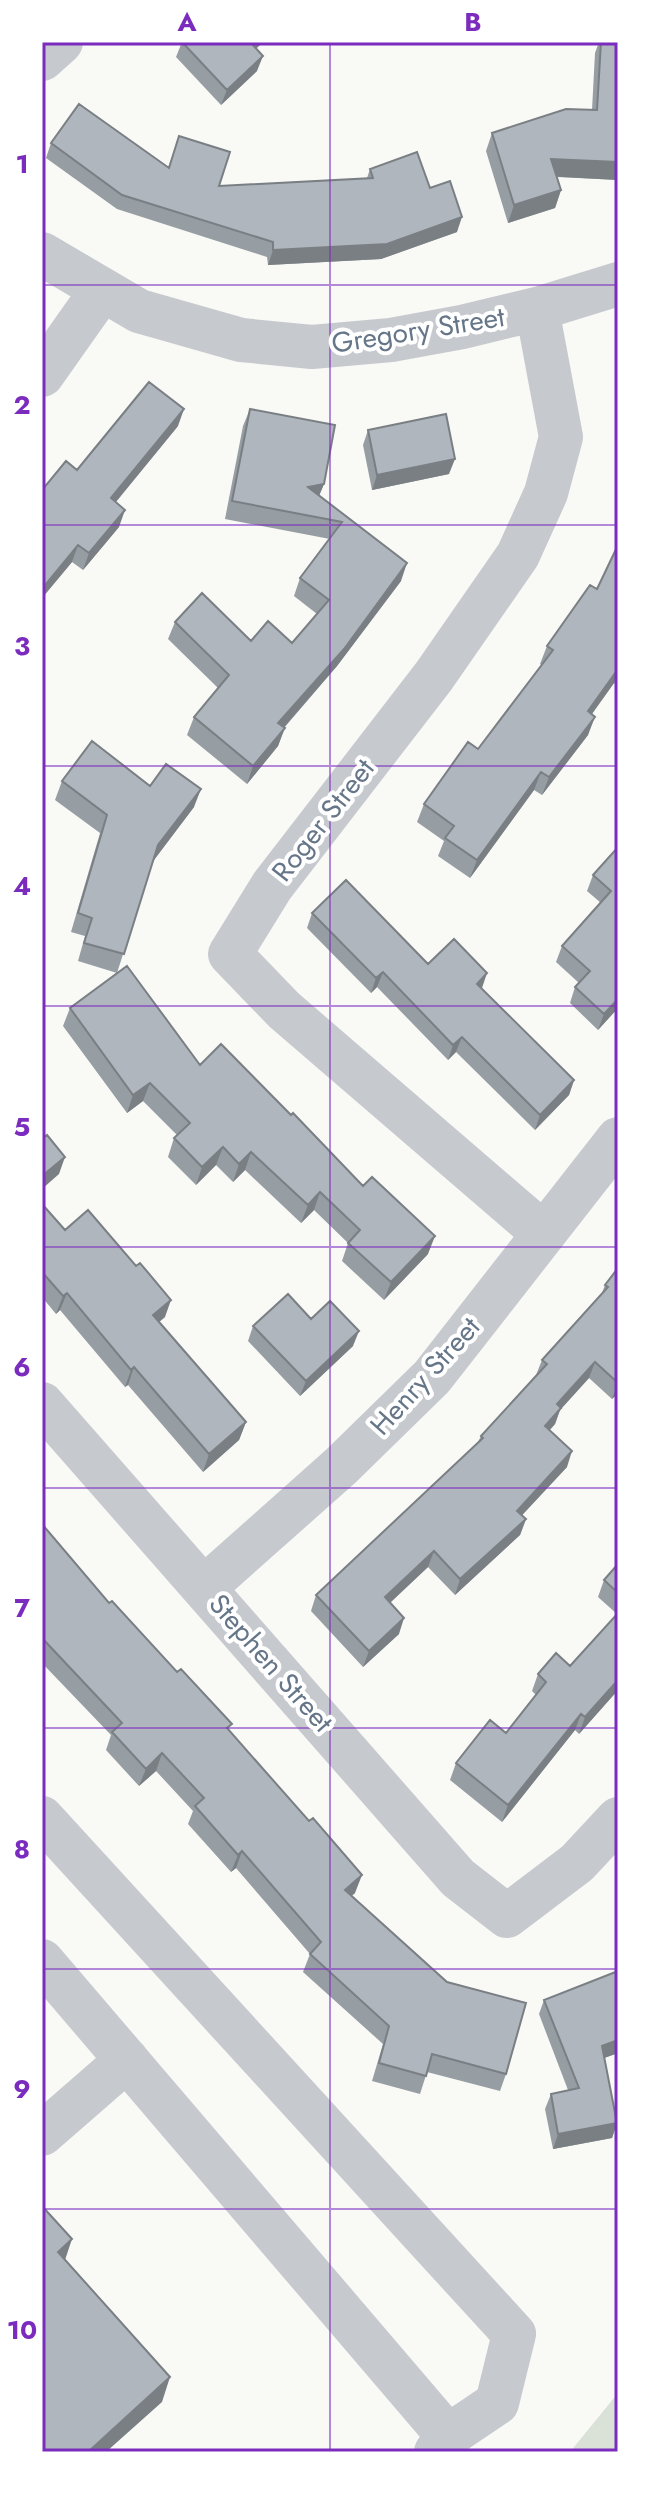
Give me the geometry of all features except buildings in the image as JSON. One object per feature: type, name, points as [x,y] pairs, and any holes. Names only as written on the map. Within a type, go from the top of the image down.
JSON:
[{"type":"street","points":[[42,59],[61,42]]},
{"type":"street","name":"Gregory Street","points":[[42,254],[139,311],[241,340],[312,347],[391,340],[537,309],[618,284]]},
{"type":"street","points":[[42,375],[102,290]]},
{"type":"street","name":"Roger Street","points":[[537,309],[561,437],[546,493],[518,555],[434,676],[272,886],[230,954],[284,1010],[544,1234]]},
{"type":"street","name":"Henry Street","points":[[205,1587],[341,1466],[432,1377],[618,1139]]},
{"type":"street","name":"Stephen Street","points":[[42,1404],[458,1878],[507,1916],[577,1863],[618,1819]]},
{"type":"street","points":[[42,1818],[514,2334],[497,2403],[442,2444],[42,1961]]},
{"type":"street","points":[[42,2134],[127,2060]]},
{"type":"shaded area","points":[[618,2393],[618,2452],[570,2452]]}]
